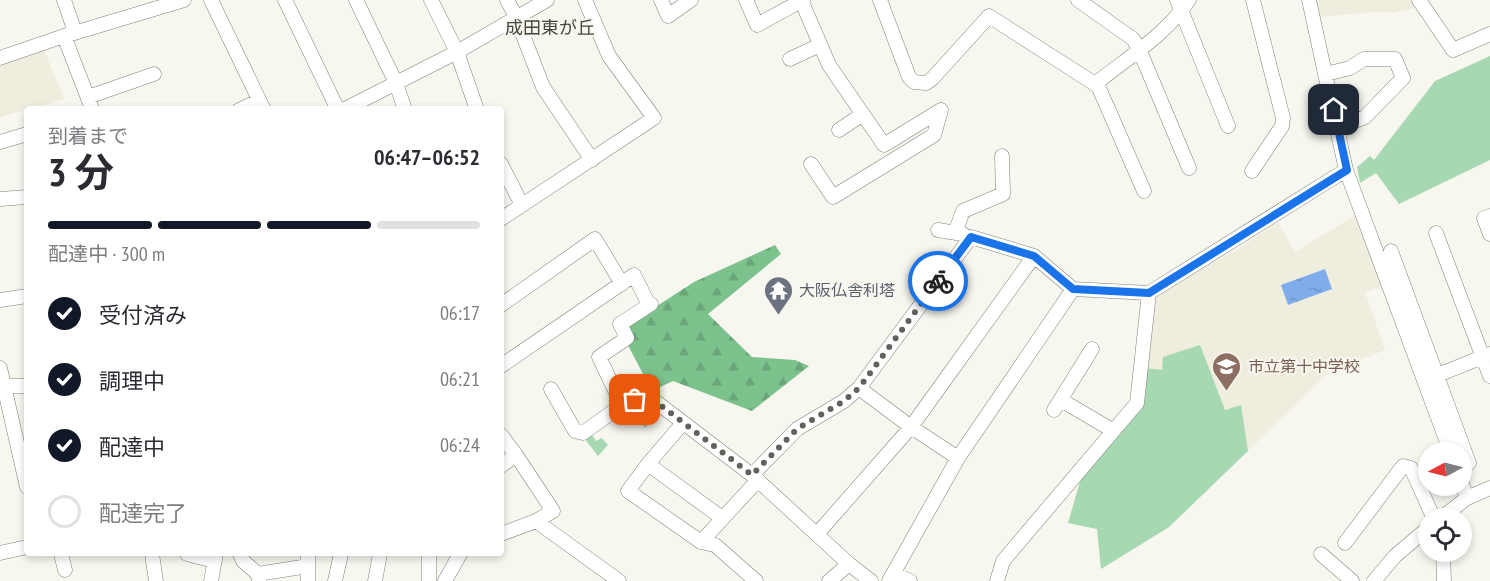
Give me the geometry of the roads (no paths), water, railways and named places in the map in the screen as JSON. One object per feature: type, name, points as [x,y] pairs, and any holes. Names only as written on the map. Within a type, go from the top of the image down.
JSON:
[{"type":"street","points":[[64,0],[70,34],[90,101],[154,74]]},
{"type":"street","points":[[0,58],[70,34],[184,0]]},
{"type":"street","points":[[211,0],[261,105]]},
{"type":"street","points":[[285,0],[336,106]]},
{"type":"street","points":[[356,0],[396,83],[404,106]]},
{"type":"street","points":[[431,0],[457,52],[476,106]]},
{"type":"street","points":[[507,0],[516,17],[543,87],[592,160]]},
{"type":"street","points":[[351,106],[457,52],[547,0]]},
{"type":"street","points":[[504,217],[654,118],[609,56],[585,0]]},
{"type":"street","points":[[661,0],[668,15],[691,0]]},
{"type":"street","points":[[746,0],[757,25],[802,0],[829,65],[884,145],[941,111],[934,135],[833,197],[811,164]]},
{"type":"street","points":[[880,0],[909,77],[914,82],[926,83],[932,79],[988,16],[1095,84],[1099,88],[1144,191]]},
{"type":"street","points":[[1078,0],[1133,39],[1189,168]]},
{"type":"street","points":[[1252,0],[1283,118],[1282,126],[1252,171]]},
{"type":"street","points":[[1309,0],[1347,170],[1430,378],[1459,442]]},
{"type":"street","points":[[1419,0],[1454,50],[1490,34]]},
{"type":"street","points":[[1095,84],[1164,30],[1183,3]]},
{"type":"street","points":[[1183,3],[1228,126]]},
{"type":"street","points":[[790,59],[820,45]]},
{"type":"street","points":[[1326,74],[1350,68],[1364,59],[1395,59],[1403,78],[1365,117],[1338,128]]},
{"type":"street","points":[[839,130],[863,114]]},
{"type":"street","points":[[0,142],[24,135]]},
{"type":"street","points":[[955,233],[963,211],[1004,194],[1002,156]]},
{"type":"street","points":[[504,170],[522,205]]},
{"type":"street","points":[[938,230],[971,237],[1034,256],[1073,289],[1149,293],[1347,170]]},
{"type":"street","points":[[0,199],[24,196]]},
{"type":"street","points":[[1490,216],[1484,218],[1490,234]]},
{"type":"street","points":[[1436,233],[1486,356],[1490,376]]},
{"type":"street","points":[[701,542],[797,429],[844,401],[859,388],[971,237]]},
{"type":"street","points":[[504,303],[595,239],[622,284]]},
{"type":"street","points":[[1391,251],[1448,442]]},
{"type":"street","points":[[817,534],[911,427],[1034,256]]},
{"type":"street","points":[[504,364],[634,275],[649,302],[620,324],[627,338],[599,357],[622,405]]},
{"type":"street","points":[[910,581],[892,578],[958,458],[1073,289]]},
{"type":"street","points":[[997,581],[1003,561],[1137,403],[1149,293]]},
{"type":"street","points":[[0,300],[24,296]]},
{"type":"street","points":[[1092,349],[1057,405],[1112,430]]},
{"type":"street","points":[[1430,378],[1486,356]]},
{"type":"street","points":[[0,368],[24,474]]},
{"type":"street","points":[[4,386],[24,386]]},
{"type":"street","points":[[859,388],[911,427],[958,458]]},
{"type":"street","points":[[551,389],[575,431],[583,433],[622,405],[647,395],[755,478],[849,564],[871,581]]},
{"type":"street","points":[[683,423],[628,491],[701,542],[715,545],[756,581]]},
{"type":"street","points":[[504,439],[553,511],[536,521],[504,533]]},
{"type":"street","points":[[504,464],[516,455]]},
{"type":"street","points":[[648,464],[722,518]]},
{"type":"street","points":[[1345,543],[1403,466],[1411,468],[1429,508]]},
{"type":"street","points":[[1454,508],[1467,498],[1490,488]]},
{"type":"street","points":[[536,521],[619,581]]},
{"type":"street","points":[[1375,580],[1395,556],[1418,536]]},
{"type":"street","points":[[0,553],[24,548]]},
{"type":"street","points":[[1321,554],[1352,581]]},
{"type":"street","points":[[62,556],[65,570]]},
{"type":"street","points":[[152,556],[156,581]]},
{"type":"street","points":[[241,556],[259,577],[308,560],[308,581]]},
{"type":"street","points":[[336,581],[341,556]]},
{"type":"street","points":[[375,581],[380,556]]},
{"type":"street","points":[[429,556],[429,581]]},
{"type":"street","points":[[446,581],[459,556]]},
{"type":"street","points":[[211,581],[215,557]]},
{"type":"street","points":[[1443,562],[1444,581]]},
{"type":"street","points":[[829,581],[849,564]]},
{"type":"water","points":[[1325,269],[1332,289],[1288,305],[1281,285]]},
{"type":"place","name":"大阪仏舎利塔","points":[[778,316]]},
{"type":"place","name":"市立第十中学校","points":[[1227,392]]},
{"type":"district","name":"成田東が丘","points":[[550,27]]}]
